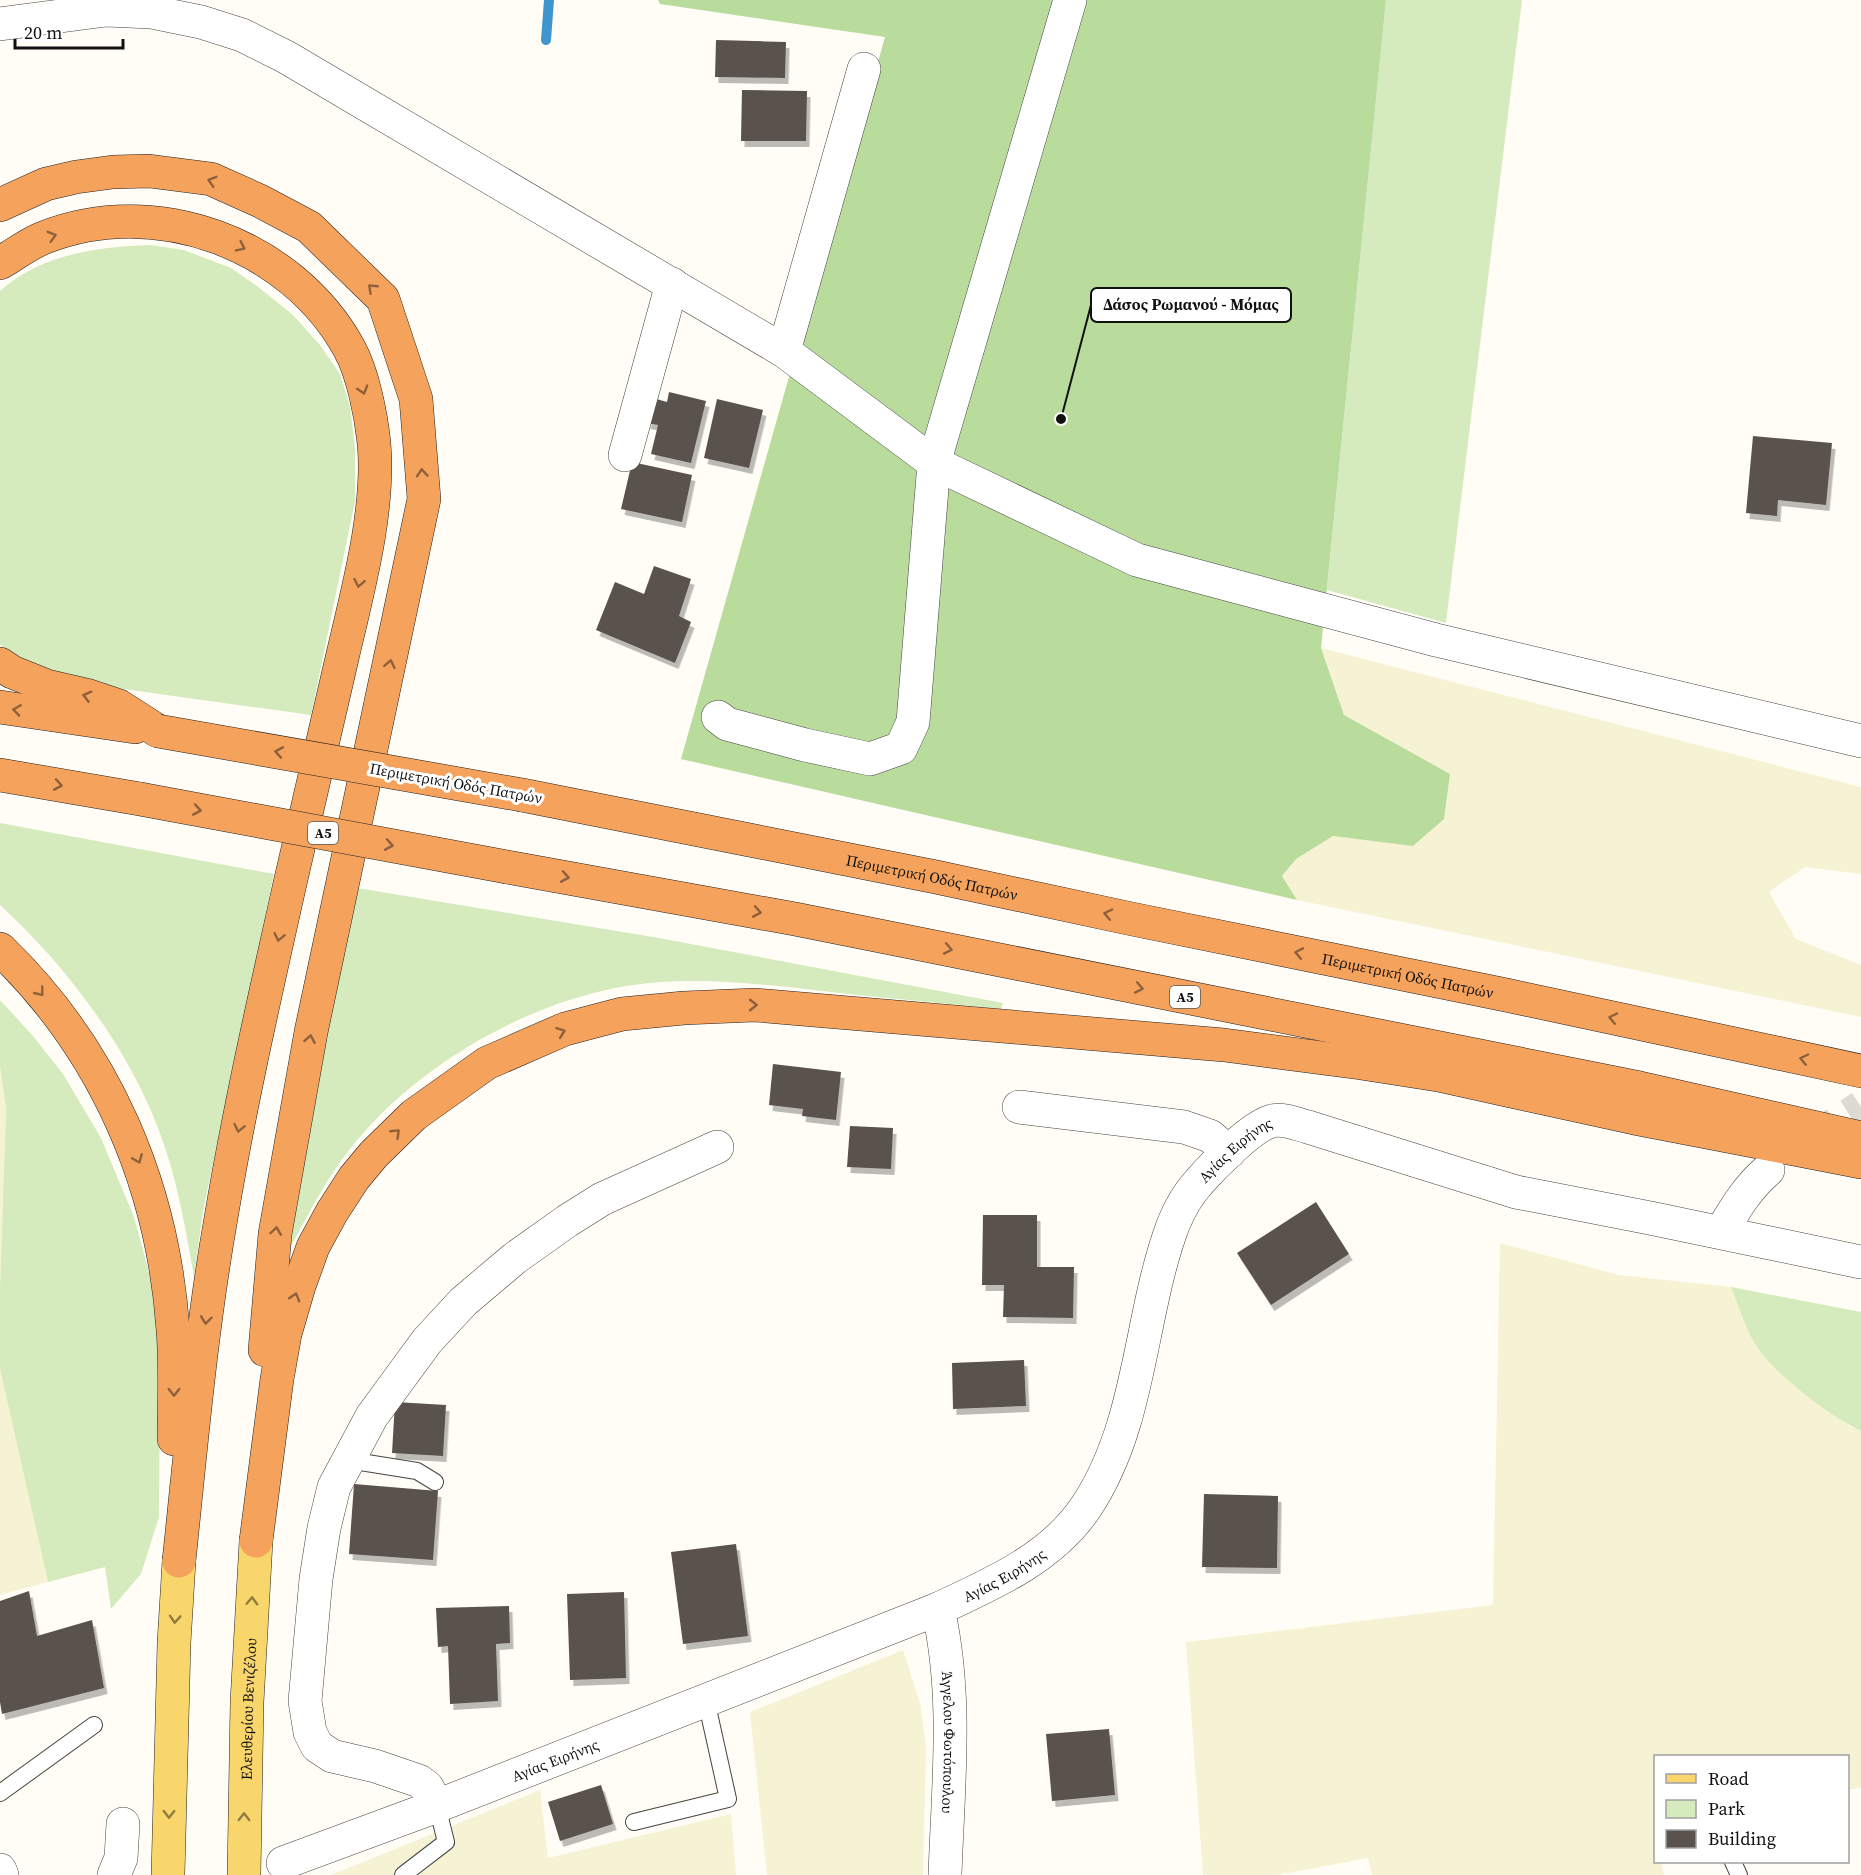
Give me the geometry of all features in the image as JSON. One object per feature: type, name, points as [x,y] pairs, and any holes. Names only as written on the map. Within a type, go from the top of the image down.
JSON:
[{"type":"highway","points":[[0,205],[56,182],[113,172],[140,172],[211,179],[260,201],[309,227],[383,299],[416,399],[424,498],[329,944],[275,1234],[261,1394],[256,1541]]},
{"type":"highway","points":[[0,263],[42,238],[80,227],[114,222],[145,221],[183,226],[227,240],[265,259],[300,287],[328,316],[351,351],[366,398],[374,445],[372,506],[359,585],[291,880],[221,1217],[197,1395],[179,1561]]},
{"type":"highway","points":[[0,664],[12,672],[47,686],[119,706],[158,731]]},
{"type":"highway","name":"Περιμετρική Οδός Πατρών","points":[[0,707],[158,731],[522,795],[936,877],[1132,920],[1506,995],[1861,1071]]},
{"type":"highway","name":"Α5","points":[[0,775],[841,928],[1640,1088],[1861,1138]]},
{"type":"highway","points":[[0,949],[20,968],[63,1021],[110,1095],[140,1165],[155,1211],[173,1331],[173,1502],[179,1561]]},
{"type":"highway","points":[[256,1541],[277,1379],[288,1322],[310,1255],[342,1195],[374,1154],[414,1115],[487,1063],[565,1029],[622,1014],[684,1008],[755,1005],[1224,1045],[1438,1075],[1634,1118],[1861,1162]]},
{"type":"main road","name":"Ελευθερίου Βενιζέλου","points":[[244,1875],[247,1702],[256,1541]]},
{"type":"main road","points":[[168,1875],[173,1654],[179,1561]]},
{"type":"street","points":[[718,717],[727,724],[805,745],[870,759],[901,748],[914,722],[934,463],[1070,0]]},
{"type":"street","points":[[0,24],[107,5],[201,22],[242,35],[278,52],[784,351],[934,463],[1137,560],[1436,640],[1861,741]]},
{"type":"street","points":[[784,351],[864,69]]},
{"type":"street","points":[[625,455],[672,284]]},
{"type":"street","points":[[1019,1107],[1184,1126],[1210,1136],[1229,1152]]},
{"type":"street","name":"Αγίας Ειρήνης","points":[[284,1863],[437,1806],[938,1609],[992,1584],[1020,1568],[1052,1544],[1086,1508],[1112,1455],[1126,1415],[1172,1227],[1191,1191],[1229,1152],[1265,1124],[1282,1121],[1336,1135],[1489,1185],[1571,1204],[1721,1232],[1861,1262]]},
{"type":"street","points":[[437,1806],[427,1787],[419,1781],[384,1769],[332,1756],[317,1746],[310,1732],[305,1701],[316,1580],[324,1528],[334,1487],[372,1416],[397,1380],[427,1341],[463,1302],[515,1258],[602,1199],[717,1148]]},
{"type":"street","points":[[1721,1232],[1740,1201],[1756,1180],[1768,1170]]},
{"type":"street","name":"Άγγελου Φωτόπουλου","points":[[938,1609],[947,1653],[951,1712],[945,1875]]},
{"type":"street","points":[[114,1875],[121,1858],[123,1824]]},
{"type":"street","points":[[0,1870],[2,1875]]},
{"type":"lane","points":[[348,1460],[417,1471],[435,1482]]},
{"type":"lane","points":[[634,1822],[728,1799],[706,1700]]},
{"type":"lane","points":[[0,1793],[94,1725]]},
{"type":"lane","points":[[403,1875],[446,1842],[437,1806]]},
{"type":"shaded area","points":[[1321,648],[1861,787],[1861,874],[1805,867],[1769,892],[1796,939],[1861,965],[1861,1017],[1297,900],[1282,876],[1296,859],[1333,836],[1413,845],[1449,774],[1344,715]]},
{"type":"shaded area","points":[[0,1067],[6,1109],[0,1288]]},
{"type":"shaded area","points":[[1500,1243],[1619,1275],[1731,1287],[1756,1347],[1849,1426],[1861,1431],[1861,1788],[1849,1790],[1849,1755],[1654,1755],[1654,1863],[1661,1863],[1664,1875],[1372,1875],[1368,1858],[1277,1875],[1203,1875],[1186,1642],[1493,1605]]},
{"type":"shaded area","points":[[0,1369],[48,1582],[0,1595]]},
{"type":"shaded area","points":[[903,1650],[920,1703],[926,1747],[923,1875],[767,1875],[750,1712]]},
{"type":"shaded area","points":[[540,1790],[548,1858],[731,1814],[736,1875],[331,1875]]},
{"type":"green space","points":[[658,0],[1386,0],[1321,648],[1344,715],[1450,774],[1444,819],[1413,846],[1333,836],[1296,859],[1282,876],[1297,900],[681,759],[885,37],[660,4]]},
{"type":"green space","points":[[1386,0],[1522,0],[1446,623],[1327,590]]},
{"type":"green space","points":[[150,245],[184,250],[231,268],[293,315],[320,345],[340,374],[350,406],[355,448],[355,501],[311,715],[109,687],[75,679],[30,664],[0,645],[0,291],[33,268],[70,255],[110,248]]},
{"type":"green space","points":[[0,823],[274,874],[203,1211],[194,1277],[183,1216],[168,1157],[156,1122],[140,1087],[122,1053],[77,989],[53,959],[0,905]]},
{"type":"green space","points":[[357,888],[659,938],[1003,1003],[1001,1009],[711,981],[662,982],[619,987],[575,998],[532,1014],[490,1034],[449,1059],[412,1086],[379,1117],[341,1160],[291,1246],[286,1243]]},
{"type":"green space","points":[[0,1000],[63,1074],[101,1138],[134,1217],[153,1287],[160,1367],[159,1517],[141,1574],[111,1609],[105,1567],[48,1582],[0,1369],[0,1288],[6,1109],[0,1067]]},
{"type":"green space","points":[[1731,1287],[1861,1312],[1861,1431],[1835,1416],[1805,1394],[1766,1358],[1750,1334]]},
{"type":"building","points":[[716,40],[786,42],[785,78],[715,77]]},
{"type":"building","points":[[742,90],[807,91],[806,141],[741,141]]},
{"type":"building","points":[[669,392],[706,401],[691,463],[651,454],[658,425],[647,423],[653,398],[667,402]]},
{"type":"building","points":[[717,399],[763,410],[749,468],[704,458]]},
{"type":"building","points":[[1753,436],[1832,443],[1826,505],[1778,500],[1777,516],[1746,513]]},
{"type":"building","points":[[632,462],[692,475],[682,522],[621,509]]},
{"type":"building","points":[[654,566],[691,579],[679,616],[691,622],[675,663],[596,630],[615,582],[644,594]]},
{"type":"building","points":[[773,1064],[841,1072],[836,1120],[802,1116],[803,1109],[769,1105]]},
{"type":"building","points":[[850,1126],[893,1128],[891,1169],[847,1167]]},
{"type":"building","points":[[1316,1202],[1349,1254],[1271,1305],[1237,1253]]},
{"type":"building","points":[[983,1215],[1037,1215],[1037,1267],[1074,1267],[1073,1318],[1003,1317],[1004,1285],[982,1285]]},
{"type":"building","points":[[1024,1360],[1026,1406],[953,1409],[952,1363]]},
{"type":"building","points":[[395,1402],[446,1405],[443,1456],[392,1453]]},
{"type":"building","points":[[354,1484],[438,1491],[433,1560],[349,1554]]},
{"type":"building","points":[[1204,1494],[1278,1496],[1277,1568],[1202,1567]]},
{"type":"building","points":[[736,1544],[748,1636],[683,1644],[671,1552]]},
{"type":"building","points":[[29,1591],[37,1636],[92,1620],[104,1688],[2,1714],[0,1601]]},
{"type":"building","points":[[624,1592],[626,1678],[570,1680],[567,1594]]},
{"type":"building","points":[[509,1606],[510,1643],[496,1644],[498,1701],[450,1704],[448,1646],[438,1647],[436,1608]]},
{"type":"building","points":[[1109,1729],[1115,1795],[1052,1801],[1046,1734]]},
{"type":"building","points":[[601,1785],[613,1824],[560,1841],[548,1802]]},
{"type":"waterway","points":[[546,40],[549,0]]},
{"type":"tunnel","points":[[1808,1141],[1861,1107]]},
{"type":"place","name":"Δάσος Ρωμανού - Μόμας","points":[[1061,419]]}]
